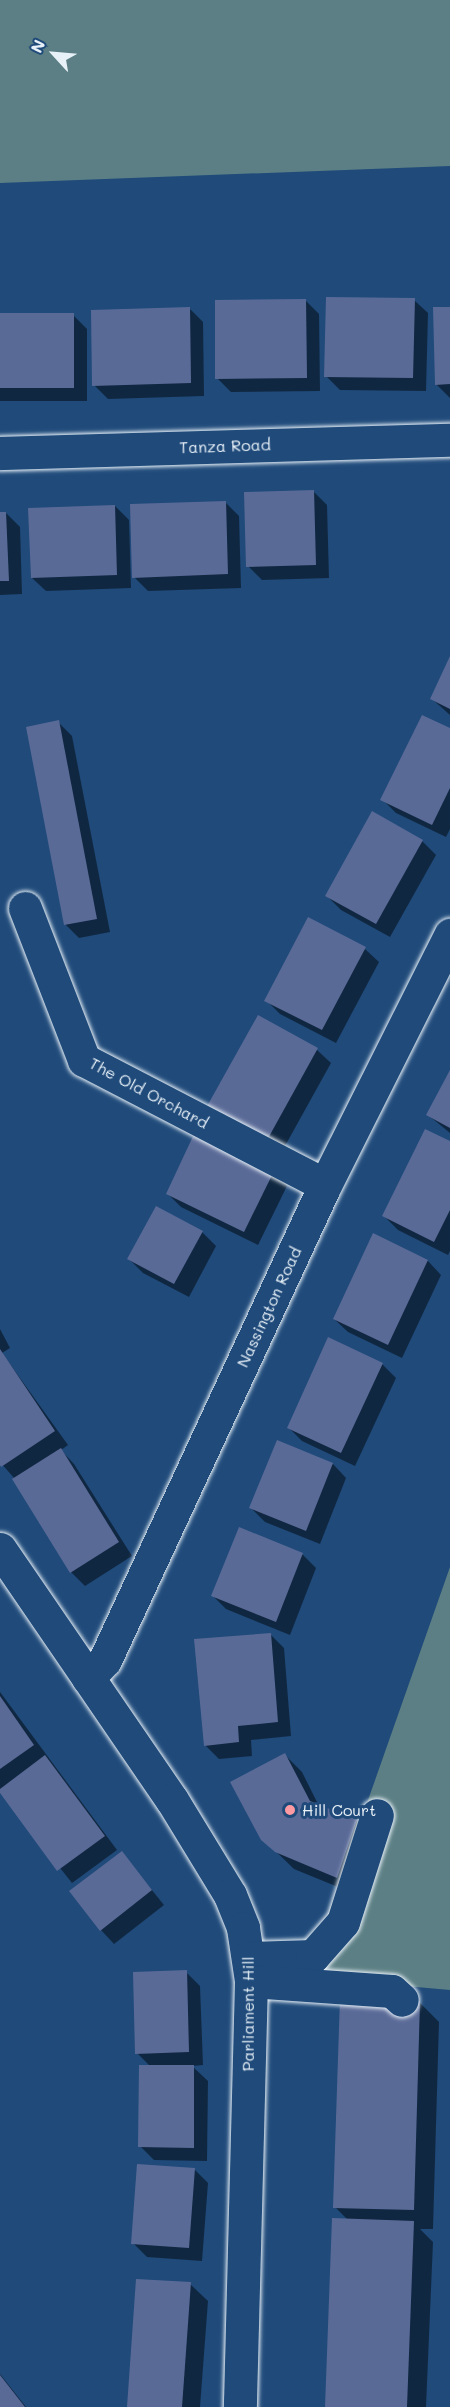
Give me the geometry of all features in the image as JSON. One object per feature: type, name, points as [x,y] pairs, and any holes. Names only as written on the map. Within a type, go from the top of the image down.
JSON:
[{"type":"street","name":"Tanza Road","points":[[0,453],[450,440]]},
{"type":"street","name":"The Old Orchard","points":[[25,908],[84,1060],[326,1185]]},
{"type":"street","name":"Nassington Road","points":[[88,1678],[105,1660],[326,1185],[450,935]]},
{"type":"street","name":"Parliament Hill","points":[[0,1549],[217,1871],[243,1928],[250,1970],[240,2407]]},
{"type":"street","points":[[250,1970],[313,1956],[343,1922],[377,1815]]},
{"type":"street","points":[[250,1970],[392,1991],[402,2000]]},
{"type":"green space","points":[[0,0],[450,0],[450,166],[0,183]]},
{"type":"green space","points":[[450,1567],[450,1990],[292,1976],[316,1948]]},
{"type":"building","points":[[326,297],[415,298],[413,378],[324,377]]},
{"type":"building","points":[[306,299],[307,378],[215,379],[215,300]]},
{"type":"building","points":[[190,307],[191,383],[92,386],[91,310]]},
{"type":"building","points":[[433,307],[450,307],[450,384],[435,385]]},
{"type":"building","points":[[0,313],[74,313],[74,388],[0,388]]},
{"type":"building","points":[[314,490],[316,565],[246,567],[244,492]]},
{"type":"building","points":[[226,501],[228,574],[132,578],[130,504]]},
{"type":"building","points":[[115,505],[117,575],[31,578],[28,508]]},
{"type":"building","points":[[0,512],[6,512],[9,581],[0,581]]},
{"type":"building","points":[[450,656],[450,709],[430,699]]},
{"type":"building","points":[[422,715],[450,728],[450,788],[432,825],[380,800]]},
{"type":"building","points":[[59,720],[97,919],[64,925],[26,727]]},
{"type":"building","points":[[372,811],[423,840],[376,924],[325,896]]},
{"type":"building","points":[[308,917],[366,947],[322,1030],[264,1001]]},
{"type":"building","points":[[258,1015],[318,1048],[266,1142],[206,1108]]},
{"type":"building","points":[[450,1070],[450,1128],[426,1115]]},
{"type":"building","points":[[425,1129],[450,1141],[450,1210],[434,1242],[382,1216]]},
{"type":"building","points":[[195,1132],[274,1171],[244,1232],[166,1194]]},
{"type":"building","points":[[156,1206],[203,1231],[174,1284],[127,1259]]},
{"type":"building","points":[[373,1233],[428,1260],[388,1345],[333,1319]]},
{"type":"building","points":[[328,1337],[383,1363],[341,1453],[287,1428]]},
{"type":"building","points":[[0,1349],[55,1431],[1,1467],[0,1465]]},
{"type":"building","points":[[277,1440],[333,1463],[306,1531],[249,1508]]},
{"type":"building","points":[[61,1448],[119,1542],[70,1573],[12,1479]]},
{"type":"building","points":[[239,1527],[303,1553],[276,1622],[211,1596]]},
{"type":"building","points":[[271,1633],[278,1722],[238,1726],[239,1742],[204,1746],[194,1639]]},
{"type":"building","points":[[0,1696],[34,1745],[0,1769]]},
{"type":"building","name":"Hill Court","points":[[285,1753],[310,1801],[357,1820],[337,1878],[275,1852],[261,1840],[230,1782]]},
{"type":"building","points":[[45,1755],[105,1836],[57,1871],[0,1793],[0,1789]]},
{"type":"building","points":[[122,1851],[152,1890],[100,1931],[69,1891]]},
{"type":"building","points":[[187,1970],[189,2052],[135,2054],[133,1972]]},
{"type":"building","points":[[340,1998],[420,2001],[414,2210],[333,2208]]},
{"type":"building","points":[[139,2065],[194,2065],[194,2148],[138,2147]]},
{"type":"building","points":[[137,2164],[195,2168],[189,2248],[131,2244]]},
{"type":"building","points":[[332,2218],[414,2221],[407,2407],[325,2407]]},
{"type":"building","points":[[136,2279],[191,2282],[182,2407],[127,2407]]},
{"type":"building","points":[[0,2375],[25,2407],[0,2407]]},
{"type":"place","name":"Hill Court","points":[[290,1810]]}]
